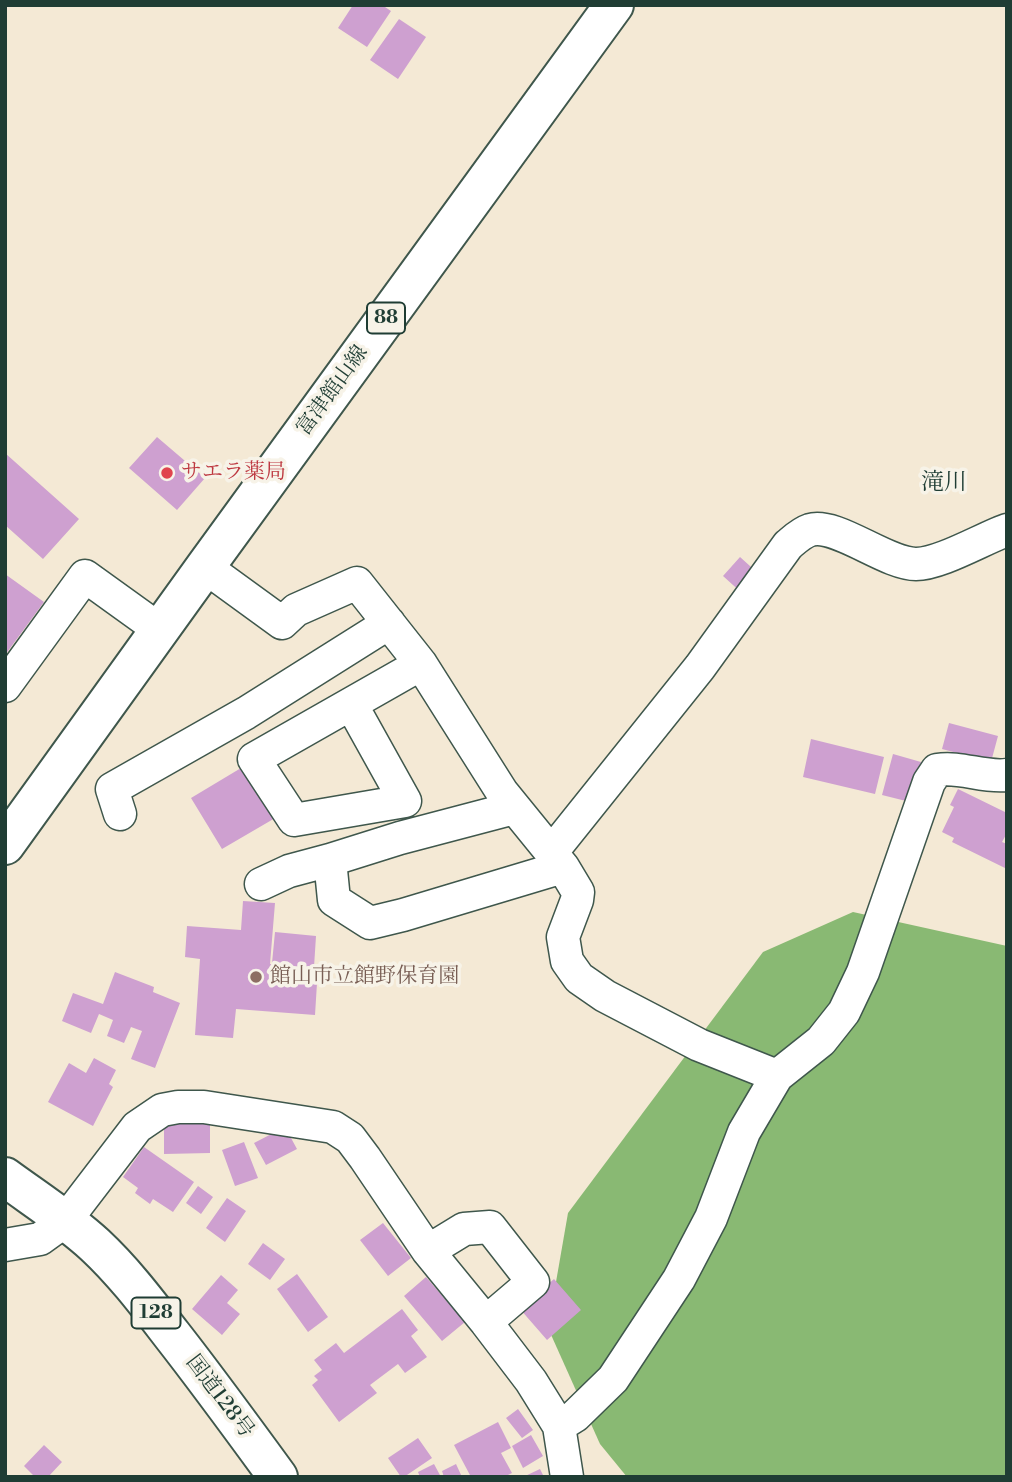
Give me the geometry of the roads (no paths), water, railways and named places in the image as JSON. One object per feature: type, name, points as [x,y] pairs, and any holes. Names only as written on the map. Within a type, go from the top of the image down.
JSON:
[{"type":"main road","name":"富津館山線","points":[[5,845],[614,5]]},
{"type":"main road","name":"国道128号","points":[[5,1177],[94,1244],[144,1298],[278,1477]]},
{"type":"street","points":[[330,860],[334,900],[370,923],[403,915],[557,860],[788,545],[799,536],[812,529],[829,531],[898,561],[917,564],[938,559],[1007,530]]},
{"type":"street","points":[[205,567],[282,623],[296,610],[357,583],[421,664],[514,808],[557,860],[578,891],[563,937],[567,961],[579,978],[604,996],[699,1045],[777,1076]]},
{"type":"street","points":[[5,685],[85,576],[160,630]]},
{"type":"street","points":[[120,814],[113,789],[246,713],[389,623]]},
{"type":"street","points":[[351,704],[405,801],[294,820],[254,760],[351,704],[421,664]]},
{"type":"street","points":[[559,1426],[575,1416],[613,1378],[679,1279],[711,1218],[744,1132],[777,1076],[821,1041],[844,1012],[863,972],[929,782],[937,770],[951,768],[996,776],[1007,775]]},
{"type":"street","points":[[261,884],[289,871],[514,808]]},
{"type":"street","points":[[5,1245],[40,1239],[65,1221],[137,1127],[162,1110],[204,1107],[333,1127],[350,1138],[428,1251],[531,1381],[559,1426],[567,1477]]},
{"type":"street","points":[[428,1251],[464,1229],[490,1227],[533,1282],[486,1322]]},
{"type":"place","name":"サエラ薬局","points":[[167,473]]},
{"type":"place","name":"館山市立館野保育園","points":[[256,977]]},
{"type":"district","name":"滝川","points":[[944,483]]}]
